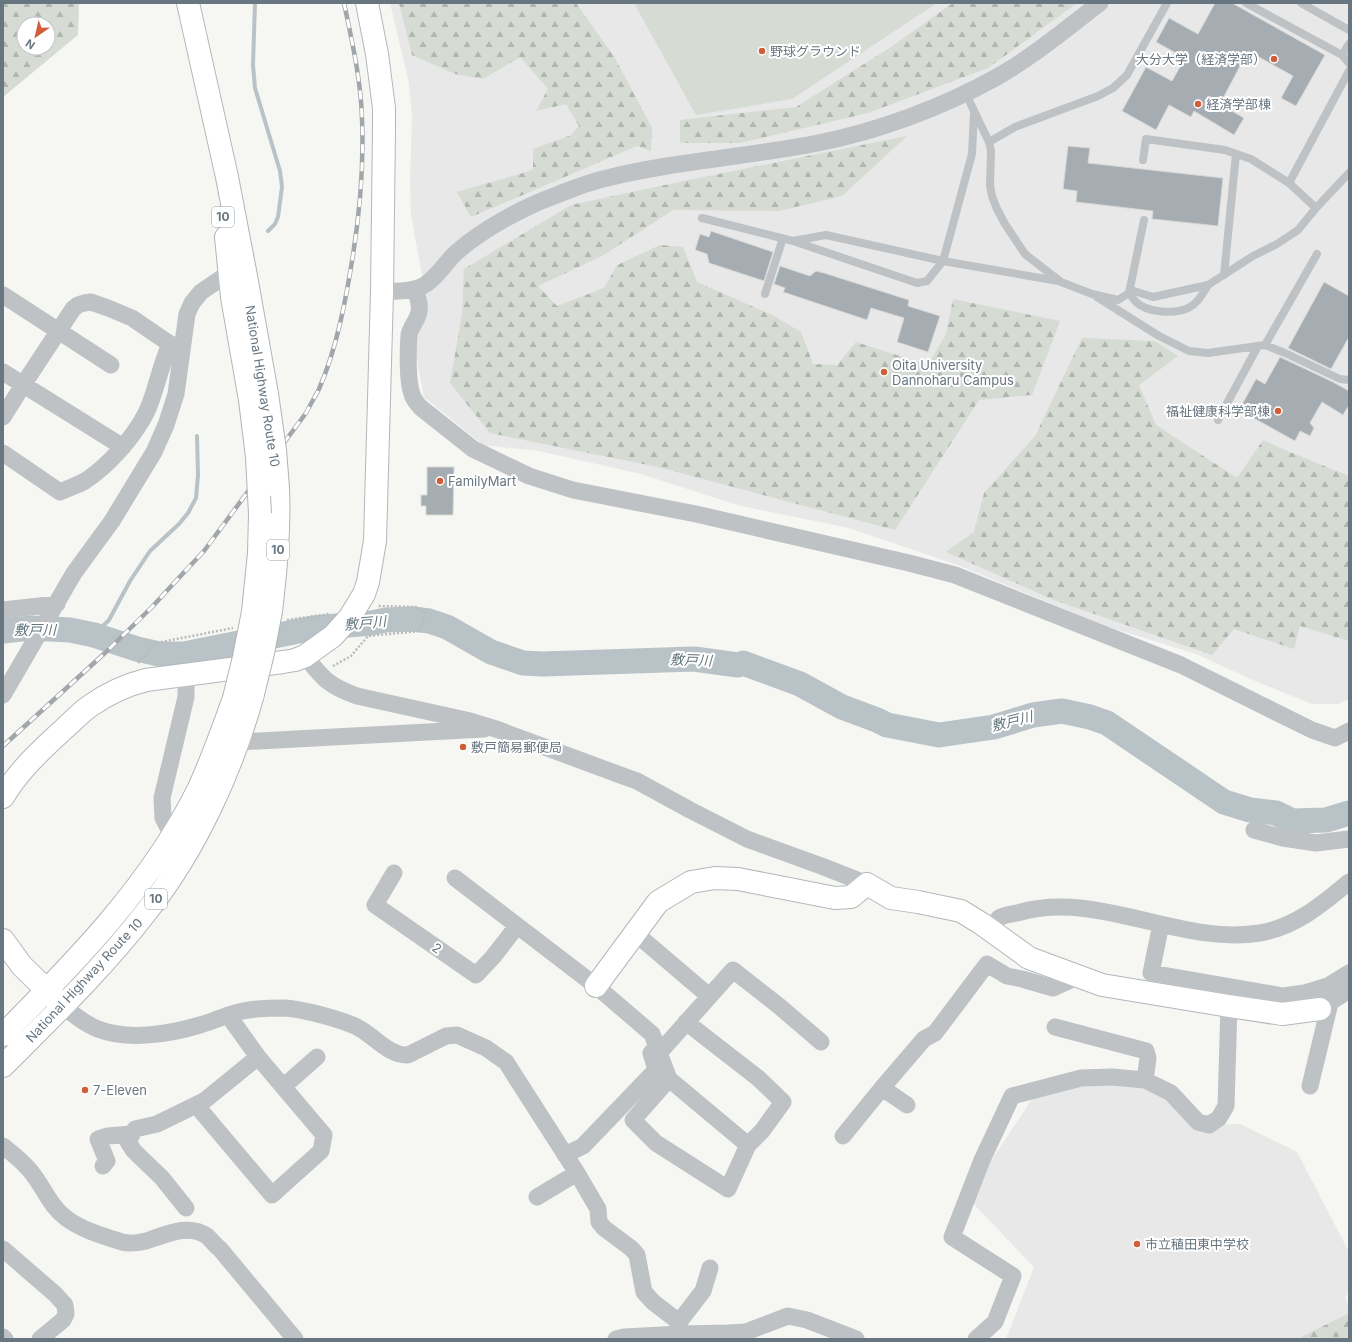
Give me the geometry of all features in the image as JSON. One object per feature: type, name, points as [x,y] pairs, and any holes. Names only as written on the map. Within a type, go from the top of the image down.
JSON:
[{"type":"main road","name":"National Highway Route 10","points":[[3,1066],[111,955],[162,891],[202,824],[238,742],[243,696],[244,657],[262,612],[278,544],[278,488],[274,445],[258,397],[238,274],[227,177],[188,3]]},
{"type":"main road","points":[[3,797],[19,774],[33,758],[90,706],[129,684],[186,674],[295,660],[305,656],[333,636],[350,617],[364,594],[368,582],[375,541],[384,163],[384,108],[377,54],[367,3]]},
{"type":"main road","name":"National Highway Route 10","points":[[258,397],[258,468],[260,514],[259,553],[262,612]]},
{"type":"main road","name":"National Highway Route 10","points":[[3,1036],[47,991],[105,927],[123,906],[143,878],[172,835],[197,792],[220,737],[243,696]]},
{"type":"main road","points":[[596,986],[658,902],[691,882],[715,878],[738,879],[835,898],[852,897],[867,884],[891,898],[918,902],[961,912],[982,924],[1029,958],[1102,985],[1282,1014],[1325,1006]]},
{"type":"main road","points":[[3,940],[22,966],[63,1006]]},
{"type":"street","points":[[382,292],[408,290],[420,287],[430,281],[457,251],[489,229],[534,205],[587,184],[620,175],[675,165],[819,143],[891,123],[947,101],[997,77],[1020,63],[1100,3]]},
{"type":"street","points":[[3,453],[60,492],[85,481],[123,447],[146,413],[176,345],[192,303],[201,292],[238,274]]},
{"type":"street","points":[[415,289],[420,306],[417,317],[409,334],[409,379],[412,395],[420,407],[464,443],[515,470],[572,490],[696,514],[955,575],[1181,665],[1312,730],[1335,738],[1349,731]]},
{"type":"street","points":[[3,295],[111,365]]},
{"type":"street","points":[[3,417],[73,309],[84,302],[91,302],[132,318],[176,345]]},
{"type":"street","points":[[3,695],[74,573],[112,521],[154,452],[173,406],[178,383],[176,345]]},
{"type":"street","points":[[3,372],[123,447]]},
{"type":"street","points":[[3,610],[54,609]]},
{"type":"street","points":[[305,656],[319,674],[330,684],[344,691],[357,696],[440,714],[496,729],[637,781],[747,839],[867,884]]},
{"type":"street","points":[[172,835],[163,818],[162,798],[186,698],[186,674]]},
{"type":"street","points":[[238,742],[496,729]]},
{"type":"street","points":[[1254,830],[1283,838],[1316,842],[1349,839]]},
{"type":"street","name":"2","points":[[394,874],[375,905],[476,975],[493,957],[517,926]]},
{"type":"street","points":[[455,878],[596,986],[652,1034],[669,1079],[748,1145]]},
{"type":"street","points":[[991,931],[999,918],[1022,911],[1043,907],[1072,907],[1199,932],[1235,935],[1261,933],[1294,923],[1322,905],[1349,882]]},
{"type":"street","points":[[1161,924],[1151,973],[1283,996],[1305,993],[1328,986],[1349,974]]},
{"type":"street","points":[[635,933],[709,996]]},
{"type":"street","points":[[843,1136],[924,1039],[935,1033],[987,964],[1007,976],[1053,988],[1079,976]]},
{"type":"street","points":[[565,1155],[583,1146],[656,1070],[651,1053],[658,1050],[686,1022],[733,970],[779,1006],[821,1042]]},
{"type":"street","points":[[1310,1086],[1325,1006],[1349,990]]},
{"type":"street","points":[[63,1006],[82,1020],[98,1029],[129,1035],[153,1034],[199,1026],[228,1015],[244,1011],[263,1008],[287,1008],[306,1011],[357,1027],[393,1052],[403,1055],[408,1055],[446,1036],[457,1035],[486,1048],[506,1062],[577,1173],[598,1209],[599,1222],[604,1228],[632,1249],[637,1255],[644,1292],[679,1328]]},
{"type":"street","points":[[976,1339],[996,1322],[1013,1276],[952,1237],[982,1160],[1012,1096],[1081,1078],[1112,1077],[1146,1080],[1170,1093],[1198,1122],[1209,1125],[1219,1118],[1226,1106],[1229,1006]]},
{"type":"street","points":[[196,1105],[272,1195],[321,1151],[324,1135],[258,1057],[228,1015]]},
{"type":"street","points":[[669,1079],[633,1120],[656,1144],[728,1189],[748,1145],[762,1130],[783,1102],[758,1078],[686,1022]]},
{"type":"street","points":[[1055,1027],[1146,1051],[1148,1058],[1146,1080]]},
{"type":"street","points":[[186,1208],[162,1178],[134,1151],[128,1142],[135,1129],[157,1124],[212,1096],[258,1057]]},
{"type":"street","points":[[283,1087],[317,1057]]},
{"type":"street","points":[[882,1088],[907,1105]]},
{"type":"street","points":[[103,1166],[107,1161],[98,1139],[108,1136],[132,1134]]},
{"type":"street","points":[[3,1146],[32,1173],[49,1201],[59,1212],[81,1227],[124,1243],[142,1242],[166,1233],[187,1230],[200,1232],[220,1249],[295,1339]]},
{"type":"street","points":[[537,1197],[577,1173]]},
{"type":"street","points":[[3,1249],[55,1294],[65,1305],[66,1314],[63,1320],[40,1339]]},
{"type":"street","points":[[679,1328],[703,1291],[710,1268]]},
{"type":"street","points":[[616,1339],[679,1328],[728,1333],[746,1332],[788,1316],[807,1320],[856,1339]]},
{"type":"lane","points":[[989,142],[1015,127],[1098,96],[1112,88],[1127,75],[1167,3]]},
{"type":"lane","points":[[1246,3],[1342,55],[1349,63]]},
{"type":"lane","points":[[1301,3],[1349,30]]},
{"type":"lane","points":[[1342,55],[1349,44]]},
{"type":"lane","points":[[1289,183],[1349,71]]},
{"type":"lane","points":[[965,92],[989,142],[992,161],[990,185],[997,209],[1025,254],[1061,282]]},
{"type":"lane","points":[[702,218],[793,241],[917,283],[927,281],[943,261],[972,154],[974,110]]},
{"type":"lane","points":[[1143,160],[1146,139],[1225,150],[1251,159],[1289,183],[1316,208]]},
{"type":"lane","points":[[1224,275],[1236,154]]},
{"type":"lane","points":[[793,241],[826,235],[943,261],[1061,282],[1092,294],[1118,300],[1134,291],[1153,298],[1208,285],[1298,230],[1316,208],[1349,173]]},
{"type":"lane","points":[[1144,220],[1129,293],[1135,302],[1150,310],[1175,312],[1191,306],[1203,294],[1208,285]]},
{"type":"lane","points":[[765,294],[783,238]]},
{"type":"lane","points":[[1218,420],[1261,345],[1317,254]]},
{"type":"lane","points":[[1092,294],[1159,336],[1189,351],[1208,353],[1261,345],[1286,353],[1340,379],[1349,380]]},
{"type":"path","points":[[319,674],[351,656],[368,636],[420,632],[425,612],[417,607],[379,606]]},
{"type":"path","points":[[133,668],[156,643]]},
{"type":"shaded area","name":"Oita University Dannoharu Campus","points":[[390,3],[1349,3],[1349,699],[1338,704],[1312,704],[1253,680],[1196,654],[1102,625],[963,567],[849,528],[741,506],[641,474],[539,451],[483,445],[424,397],[414,346],[426,297],[411,215],[410,183],[412,116],[409,83]]},
{"type":"shaded area","points":[[1137,1080],[1209,1125],[1240,1124],[1297,1152],[1349,1252],[1349,1293],[1345,1297],[1349,1308],[1349,1313],[1297,1339],[1006,1339],[1034,1267],[967,1197],[1038,1090]]},
{"type":"green space","points":[[3,3],[79,3],[78,35],[56,53],[56,16],[16,16],[16,56],[53,56],[3,97]]},
{"type":"green space","points":[[399,3],[576,3],[615,58],[652,128],[651,151],[637,146],[471,217],[457,192],[533,170],[533,149],[571,135],[579,126],[566,104],[536,111],[548,89],[520,57],[483,79],[455,74],[412,55]]},
{"type":"green space","name":"野球グラウンド","points":[[634,3],[937,3],[792,99],[696,115]]},
{"type":"green space","points":[[953,3],[1077,3],[988,68],[868,113],[740,143],[680,143],[680,120],[796,107],[891,47]]},
{"type":"green space","points":[[907,136],[842,196],[779,211],[673,210],[602,256],[538,286],[557,306],[604,288],[617,265],[660,245],[683,247],[697,282],[772,315],[801,332],[813,364],[837,365],[856,342],[928,365],[946,334],[953,299],[1060,321],[1032,395],[979,400],[895,530],[658,467],[490,433],[450,383],[462,314],[464,269],[571,205]]},
{"type":"green space","points":[[1082,338],[1155,341],[1178,356],[1139,385],[1156,425],[1237,478],[1263,440],[1349,476],[1349,641],[1300,626],[1294,649],[1234,629],[1212,655],[1054,600],[946,552],[974,532],[984,493],[1035,436]]},
{"type":"green space","points":[[1349,1313],[1349,1339],[1297,1339]]},
{"type":"building","points":[[1215,3],[1232,3],[1325,55],[1296,106],[1281,98],[1293,76],[1248,51],[1220,104],[1244,118],[1234,135],[1194,111],[1191,117],[1169,105],[1156,130],[1122,111],[1146,67],[1172,81],[1185,58],[1156,42],[1169,18],[1198,34]]},
{"type":"building","points":[[1068,146],[1090,148],[1088,163],[1223,178],[1218,226],[1152,219],[1153,211],[1076,202],[1077,191],[1063,189]]},
{"type":"building","points":[[711,231],[773,252],[764,281],[709,263],[707,254],[695,250],[700,234],[709,237]]},
{"type":"building","points":[[780,266],[810,276],[816,271],[824,273],[909,300],[908,306],[940,316],[928,352],[897,342],[904,318],[871,308],[867,320],[783,292],[785,288],[774,284]]},
{"type":"building","points":[[1324,282],[1349,296],[1349,337],[1331,369],[1288,348]]},
{"type":"building","points":[[1280,357],[1349,391],[1349,405],[1343,415],[1322,402],[1310,423],[1314,428],[1310,436],[1300,431],[1295,441],[1239,410],[1256,379],[1265,384]]},
{"type":"building","name":"FamilyMart","points":[[427,467],[454,467],[453,515],[426,515],[426,506],[421,506],[421,495],[427,495]]},
{"type":"waterway","points":[[255,3],[253,65],[255,88],[280,171],[282,187],[278,217],[275,224],[268,231]]},
{"type":"waterway","points":[[94,635],[109,620],[130,581],[150,551],[179,524],[188,513],[196,498],[198,475],[197,436]]},
{"type":"waterway","name":"敷戸川","points":[[3,631],[31,628],[70,630],[94,635],[137,649],[159,654],[184,654],[314,628],[371,623],[386,620],[413,619],[429,621],[447,627],[491,652],[523,663],[543,664],[694,659],[738,665],[743,663],[800,684],[842,707],[887,725],[939,735],[994,727],[1033,715],[1062,711],[1090,717],[1107,723],[1224,802],[1250,810],[1276,813],[1292,821],[1326,820],[1349,813]]},
{"type":"railway","points":[[3,746],[106,652],[152,607],[204,551],[306,413],[319,389],[331,357],[344,306],[355,238],[361,187],[362,136],[360,90],[356,61],[344,3]]},
{"type":"place","name":"野球グラウンド","points":[[762,51]]},
{"type":"place","name":"大分大学（経済学部）","points":[[1274,59]]},
{"type":"place","name":"経済学部棟","points":[[1198,104]]},
{"type":"place","name":"Oita University Dannoharu Campus","points":[[884,372]]},
{"type":"place","name":"福祉健康科学部棟","points":[[1278,411]]},
{"type":"place","name":"FamilyMart","points":[[440,481]]},
{"type":"place","name":"敷戸簡易郵便局","points":[[463,747]]},
{"type":"place","name":"7-Eleven","points":[[85,1090]]},
{"type":"place","name":"市立稙田東中学校","points":[[1137,1244]]}]
